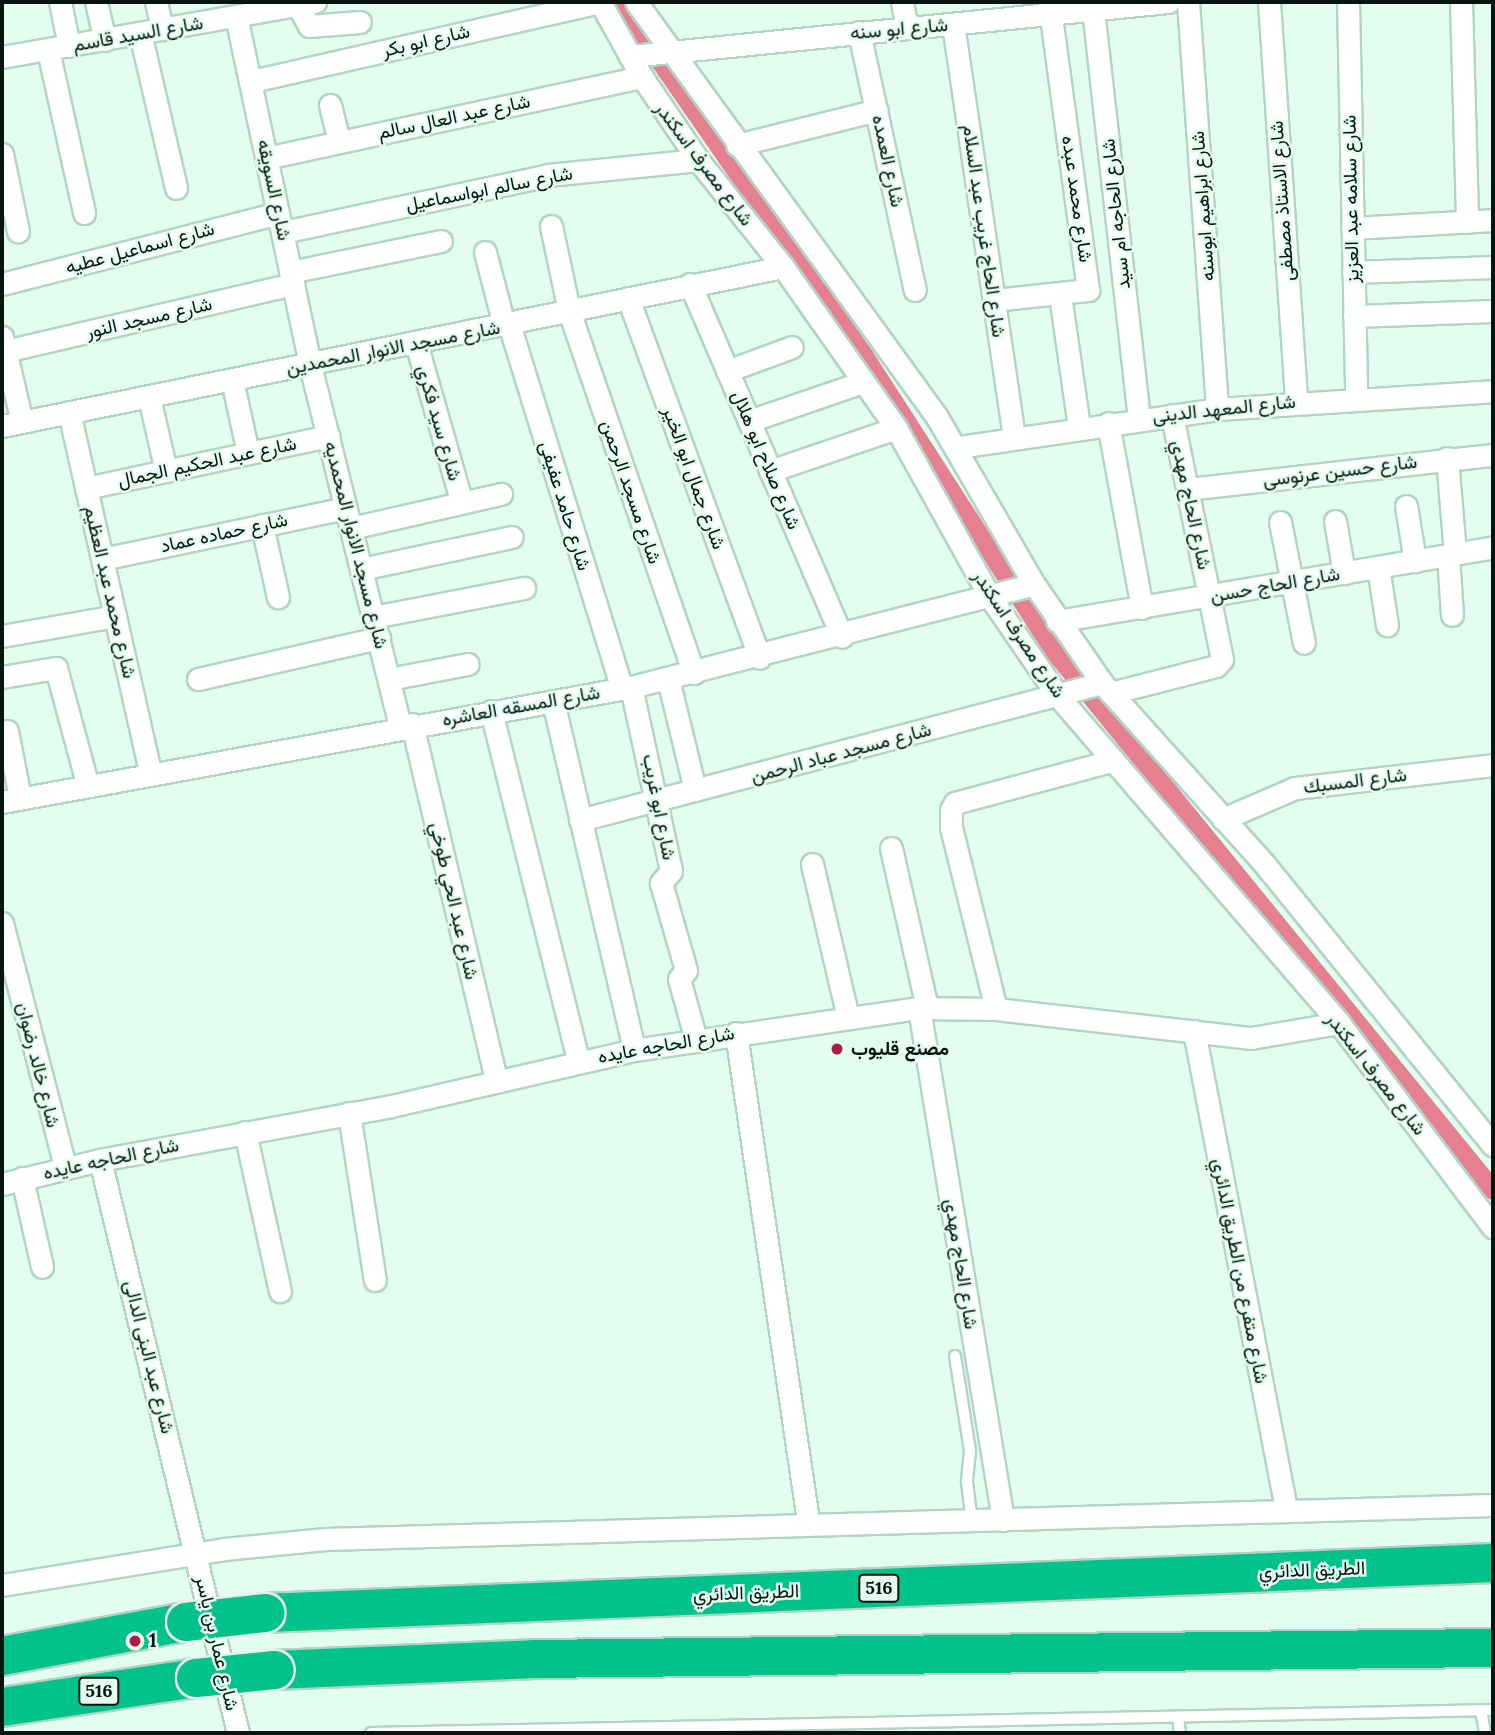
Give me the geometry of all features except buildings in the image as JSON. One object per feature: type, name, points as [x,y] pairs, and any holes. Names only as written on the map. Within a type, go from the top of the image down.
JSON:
[{"type":"highway","name":"الطريق الدائري","points":[[2,1656],[186,1622],[265,1613],[1493,1563]]},
{"type":"highway","name":"516","points":[[2,1707],[196,1678],[275,1670],[534,1659],[1493,1648]]},
{"type":"highway","points":[[1408,1651],[1439,1666],[1493,1671]]},
{"type":"street","points":[[60,2],[59,48],[84,213]]},
{"type":"street","points":[[96,2],[105,40]]},
{"type":"street","points":[[156,2],[151,31],[176,188]]},
{"type":"street","name":"شارع مصرف اسكندر","points":[[600,2],[642,77],[698,160],[783,267],[896,428],[990,597],[1058,696],[1111,761],[1339,1023],[1493,1227]]},
{"type":"street","name":"شارع ابو بكر","points":[[252,81],[600,2]]},
{"type":"street","name":"شارع مصرف اسكندر","points":[[636,2],[667,50],[958,447],[1034,584],[1057,621],[1106,688],[1223,819],[1493,1145]]},
{"type":"street","points":[[902,2],[907,28]]},
{"type":"street","name":"شارع ابو سنه","points":[[630,56],[667,50],[953,24],[976,11],[1093,9],[1121,4],[1168,2]]},
{"type":"street","name":"شارع ابراهيم ابوسنه","points":[[1188,2],[1217,409]]},
{"type":"street","name":"شارع الاستاذ مصطفى","points":[[1269,2],[1296,401]]},
{"type":"street","name":"شارع سلامه عبد العزيز","points":[[1348,2],[1356,396]]},
{"type":"street","points":[[1461,2],[1467,222]]},
{"type":"street","points":[[306,3],[309,26],[360,22]]},
{"type":"street","name":"شارع السيد قاسم","points":[[2,57],[105,40],[240,11],[306,3]]},
{"type":"street","name":"شارع محمد عبده","points":[[994,300],[1084,293],[1089,284],[1050,8]]},
{"type":"street","name":"شارع الحاجه ام سيد","points":[[1093,9],[1139,419]]},
{"type":"street","name":"شارع السويقه","points":[[240,11],[310,365]]},
{"type":"street","name":"شارع الحاج غريب عبد السلام","points":[[953,24],[1014,438]]},
{"type":"street","name":"شارع العمده","points":[[859,32],[915,290]]},
{"type":"street","name":"شارع عبد العال سالم","points":[[267,158],[642,77]]},
{"type":"street","points":[[330,105],[339,142]]},
{"type":"street","points":[[737,145],[877,110]]},
{"type":"street","points":[[2,154],[18,231]]},
{"type":"street","name":"شارع سالم ابواسماعيل","points":[[281,223],[548,175],[698,160]]},
{"type":"street","points":[[1352,228],[1493,220]]},
{"type":"street","name":"شارع اسماعيل عطيه","points":[[2,284],[281,223]]},
{"type":"street","name":"شارع مسجد الرحمن","points":[[551,226],[569,311],[694,673]]},
{"type":"street","name":"شارع مسجد النور","points":[[4,344],[441,241]]},
{"type":"street","name":"شارع حامد عفيفى","points":[[485,252],[506,324],[627,688]]},
{"type":"street","name":"شارع مسجد الانوار المحمدين","points":[[12,424],[783,267]]},
{"type":"street","points":[[1353,272],[1493,267]]},
{"type":"street","name":"شارع صلاح ابو هلال","points":[[690,284],[842,637]]},
{"type":"street","points":[[1060,295],[1079,427]]},
{"type":"street","name":"شارع جمال ابو الخير","points":[[628,298],[760,658]]},
{"type":"street","points":[[1354,316],[1493,311]]},
{"type":"street","name":"شارع سيد فكري","points":[[416,343],[462,503]]},
{"type":"street","points":[[4,344],[12,424]]},
{"type":"street","points":[[727,371],[792,347]]},
{"type":"street","name":"شارع مسجد الانوار المحمديه","points":[[310,365],[389,679],[407,725]]},
{"type":"street","points":[[232,380],[248,453]]},
{"type":"street","points":[[749,421],[863,382]]},
{"type":"street","name":"شارع المعهد الدينى","points":[[958,447],[1079,427],[1217,409],[1356,396],[1493,391]]},
{"type":"street","points":[[149,397],[166,471]]},
{"type":"street","name":"شارع محمد عبد العظيم","points":[[69,412],[150,771]]},
{"type":"street","name":"شارع الحاج مهدي","points":[[1106,688],[1220,663],[1223,654],[1172,415]]},
{"type":"street","points":[[1108,423],[1142,608]]},
{"type":"street","points":[[770,471],[896,428]]},
{"type":"street","name":"شارع عبد الحكيم الجمال","points":[[86,488],[328,436]]},
{"type":"street","name":"شارع حسين عرنوسى","points":[[1188,489],[1447,458],[1493,455]]},
{"type":"street","points":[[1447,458],[1452,615]]},
{"type":"street","name":"شارع حماده عماد","points":[[102,559],[262,525],[349,518],[462,503],[501,494]]},
{"type":"street","points":[[1406,506],[1415,561]]},
{"type":"street","points":[[1335,521],[1344,573]]},
{"type":"street","points":[[1280,522],[1304,643]]},
{"type":"street","points":[[262,525],[278,597]]},
{"type":"street","points":[[361,569],[512,537]]},
{"type":"street","name":"شارع الحاج حسن","points":[[1057,621],[1493,547]]},
{"type":"street","points":[[1378,567],[1387,625]]},
{"type":"street","name":"شارع المسقه العاشره","points":[[11,800],[150,771],[627,688],[760,658],[1034,584]]},
{"type":"street","points":[[373,617],[524,588]]},
{"type":"street","points":[[2,636],[115,616]]},
{"type":"street","points":[[198,679],[379,638]]},
{"type":"street","points":[[389,679],[468,664]]},
{"type":"street","points":[[2,677],[50,667],[61,675],[87,783]]},
{"type":"street","points":[[668,679],[695,790]]},
{"type":"street","name":"شارع ابو غريب","points":[[627,688],[652,768],[648,772],[671,873],[661,883],[686,970],[680,979],[696,1040]]},
{"type":"street","name":"شارع مسجد عباد الرحمن","points":[[580,820],[1058,696],[1106,688]]},
{"type":"street","points":[[553,701],[634,1050]]},
{"type":"street","points":[[491,711],[578,1061]]},
{"type":"street","name":"شارع عبد الحي طوخي","points":[[407,725],[496,1079]]},
{"type":"street","points":[[6,731],[11,800]]},
{"type":"street","points":[[996,1009],[951,827],[951,810],[955,803],[1111,761]]},
{"type":"street","name":"شارع المسبك","points":[[1223,819],[1295,788],[1493,765]]},
{"type":"street","name":"شارع الحاج مهدي","points":[[891,848],[923,1009],[1003,1520]]},
{"type":"street","points":[[812,864],[848,1018]]},
{"type":"street","name":"شارع خالد رضوان","points":[[2,923],[65,1167]]},
{"type":"street","name":"شارع الحاجه عايده","points":[[12,1181],[65,1167],[349,1113],[634,1050],[736,1033],[923,1009],[996,1009],[1194,1031],[1281,1037],[1339,1023]]},
{"type":"street","name":"شارع متفرع من الطريق الدائري","points":[[1194,1031],[1286,1511]]},
{"type":"street","points":[[736,1033],[809,1525]]},
{"type":"street","points":[[349,1113],[375,1280]]},
{"type":"street","points":[[245,1132],[280,1291]]},
{"type":"street","name":"شارع عبد البنى الدالى","points":[[100,1160],[197,1553]]},
{"type":"street","points":[[12,1181],[42,1267]]},
{"type":"street","points":[[2,1585],[197,1553],[377,1537],[1493,1505]]},
{"type":"street","name":"شارع عمار بن ياسر","points":[[197,1553],[238,1733]]},
{"type":"lane","points":[[955,1356],[970,1451],[967,1482],[972,1521]]},
{"type":"lane","points":[[1481,1710],[1485,1733]]},
{"type":"lane","points":[[371,1733],[1493,1710]]},
{"type":"lane","points":[[1178,1717],[1180,1733]]},
{"type":"waterway","points":[[619,2],[864,356],[1054,651],[1493,1190]]},
{"type":"place","name":"مصنع قليوب","points":[[837,1049]]},
{"type":"place","name":"1","points":[[135,1641]]}]
